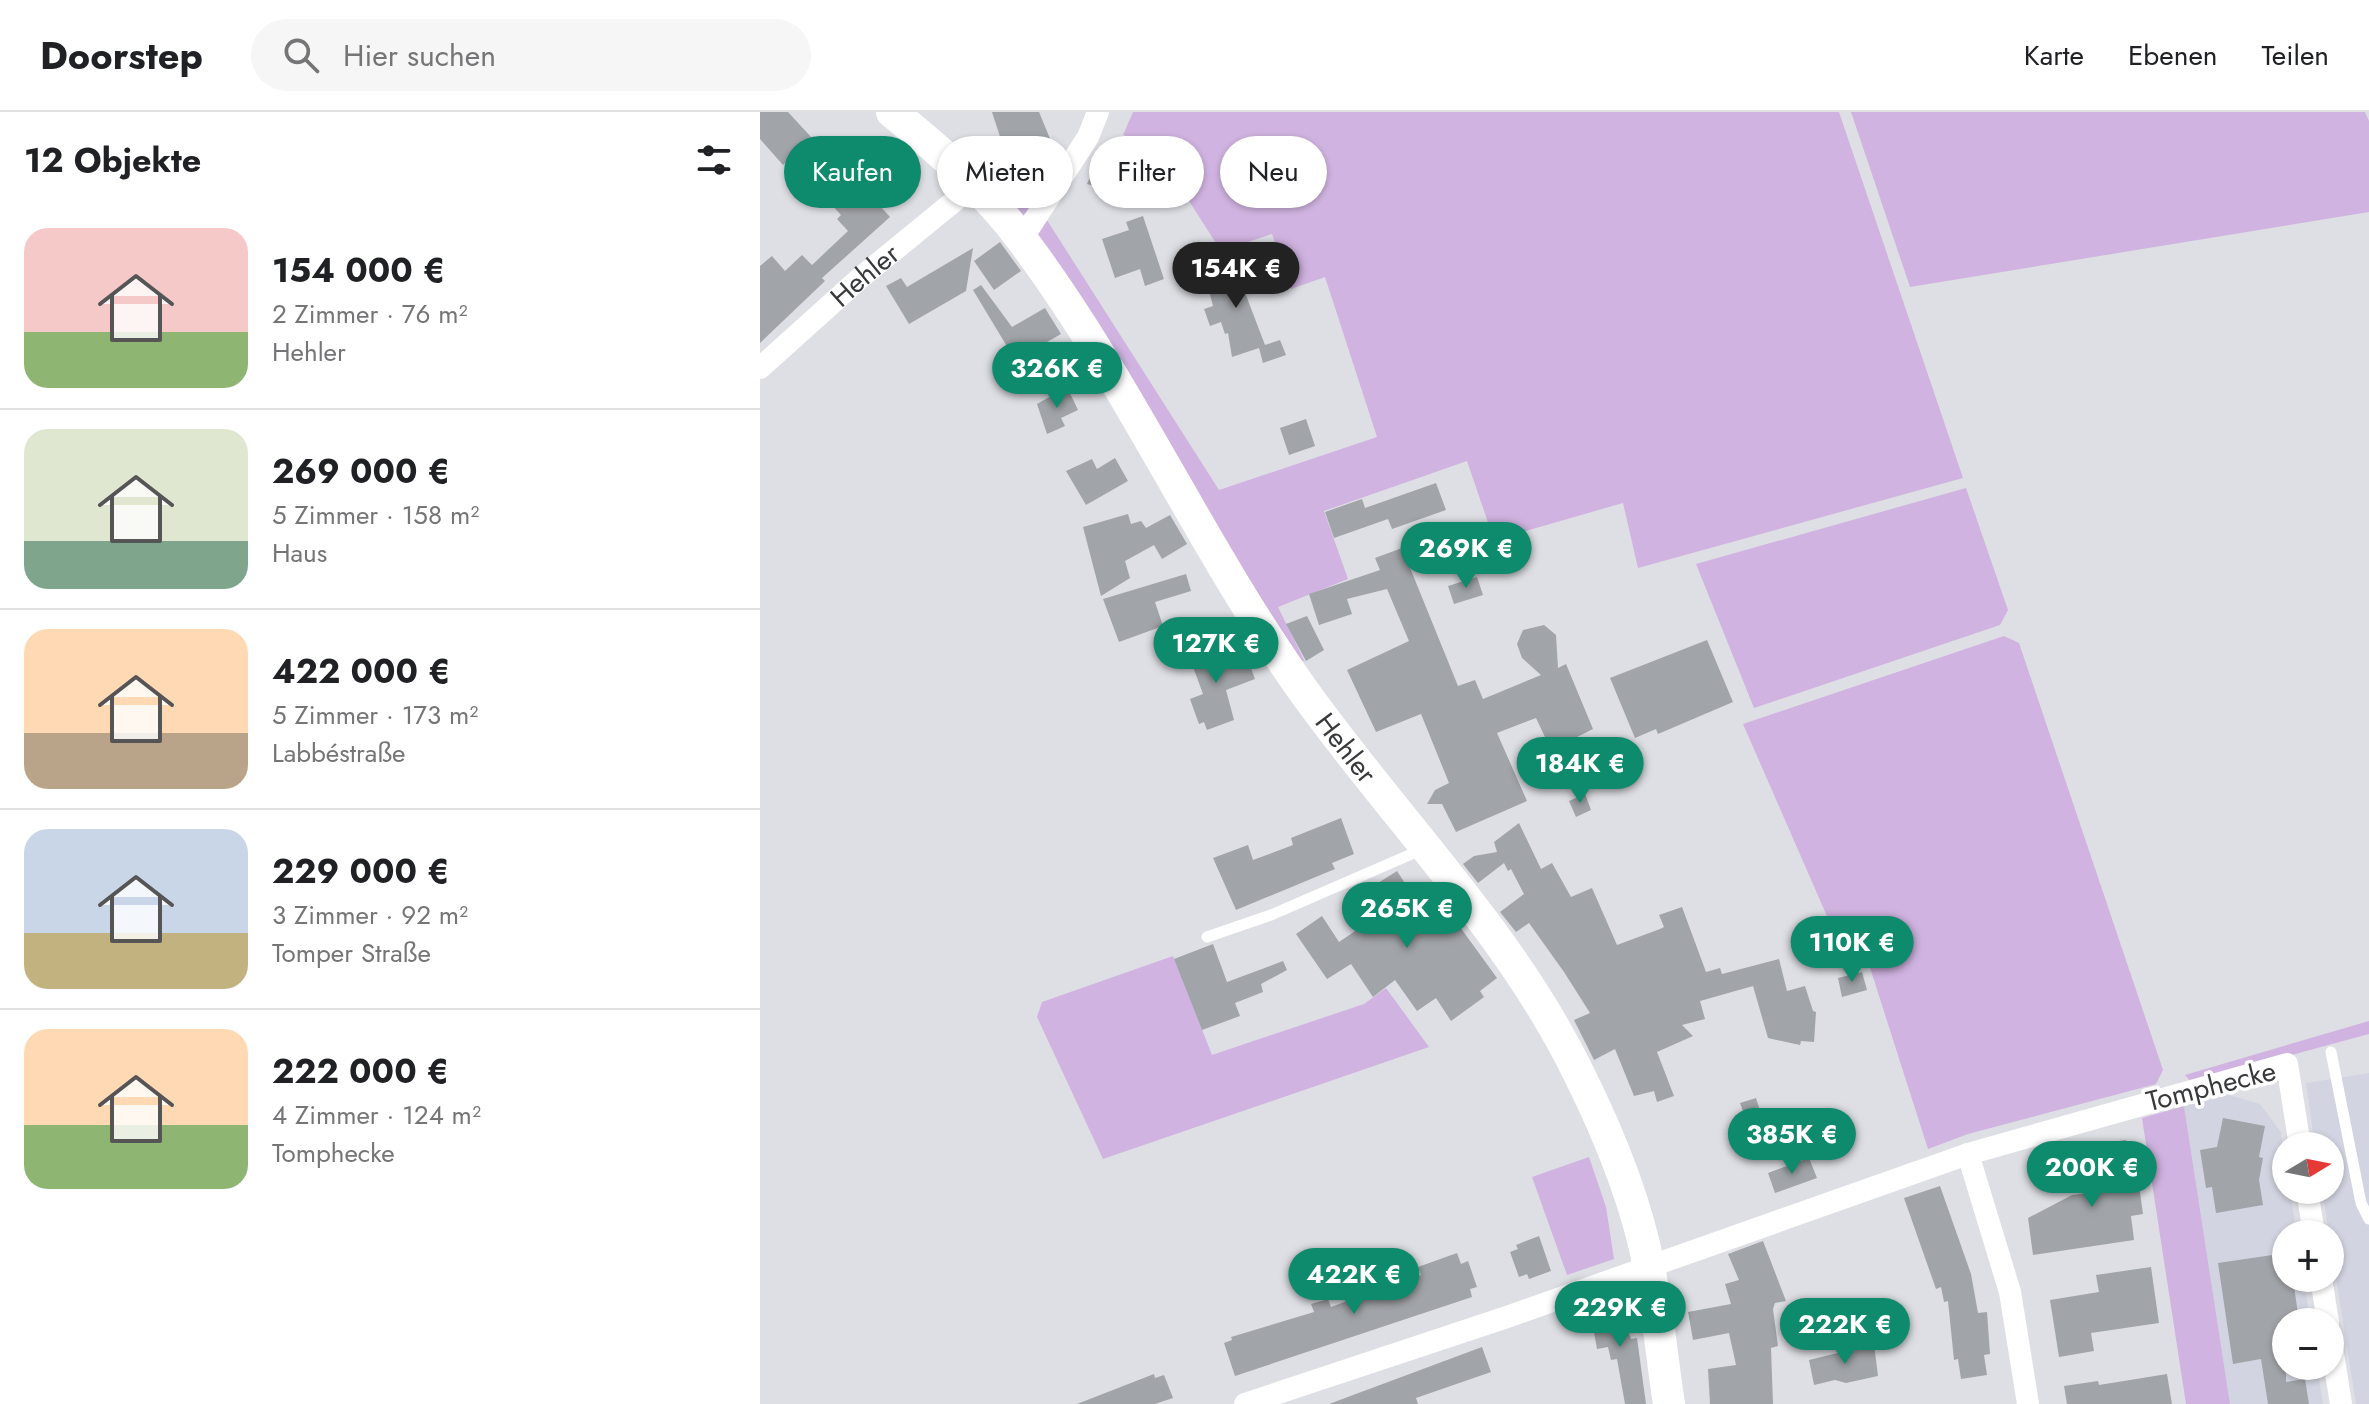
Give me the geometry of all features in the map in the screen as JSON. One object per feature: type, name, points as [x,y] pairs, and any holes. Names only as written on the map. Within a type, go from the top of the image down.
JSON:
[{"type":"main road","name":"Hehler","points":[[892,112],[937,152]]},
{"type":"main road","name":"Hehler","points":[[994,208],[1022,239],[1063,299],[1297,682],[1358,766],[1431,853],[1509,958],[1577,1069],[1621,1164],[1649,1265],[1669,1404]]},
{"type":"street","points":[[1022,239],[1088,137],[1098,112]]},
{"type":"street","name":"Hehler","points":[[760,368],[859,279],[946,208]]},
{"type":"street","name":"Tomphecke","points":[[1245,1404],[1507,1317],[1968,1154],[2287,1064],[2298,1132]]},
{"type":"street","points":[[1968,1154],[2010,1292],[2028,1404]]},
{"type":"street","points":[[2337,1380],[2341,1404]]},
{"type":"lane","points":[[1207,937],[1271,915],[1414,853],[1431,853]]},
{"type":"lane","points":[[2331,1052],[2369,1219]]},
{"type":"shaded area","points":[[1133,112],[1839,112],[1963,478],[1638,568],[1623,503],[1494,540],[1467,461],[1324,511],[1348,579],[1278,607],[1305,662],[1298,658],[1036,246],[1039,223],[1045,217],[1219,490],[1377,437],[1325,277],[1291,289],[1272,234],[1221,251],[1193,208],[1204,208],[1204,136],[1123,135]]},
{"type":"shaded area","points":[[1851,112],[2365,112],[2369,121],[2369,212],[1910,287]]},
{"type":"shaded area","points":[[1011,208],[1031,208],[1021,217]]},
{"type":"shaded area","points":[[1966,488],[2008,610],[2000,625],[1754,708],[1696,564]]},
{"type":"shaded area","points":[[2004,636],[2019,643],[2163,1070],[2156,1084],[1968,1134],[1928,1149],[1856,924],[1833,930],[1743,724]]},
{"type":"shaded area","points":[[1173,956],[1212,1055],[1364,1004],[1386,988],[1429,1047],[1103,1159],[1037,1017],[1042,1002]]},
{"type":"shaded area","points":[[2369,1021],[2369,1034],[2191,1082],[2185,1075]]},
{"type":"shaded area","points":[[2369,1073],[2369,1404],[2356,1404],[2344,1328],[2344,1308],[2341,1308],[2338,1292],[2344,1292],[2344,1220],[2327,1220],[2324,1204],[2344,1204],[2344,1132],[2313,1132],[2306,1083]]},
{"type":"shaded area","points":[[2229,1095],[2260,1104],[2281,1132],[2272,1132],[2272,1204],[2292,1204],[2295,1220],[2272,1220],[2272,1292],[2306,1292],[2308,1308],[2272,1308],[2272,1380],[2319,1380],[2323,1404],[2230,1404],[2184,1106]]},
{"type":"shaded area","points":[[2184,1106],[2230,1404],[2186,1404],[2142,1118]]},
{"type":"shaded area","points":[[1589,1157],[1606,1207],[1614,1259],[1567,1275],[1532,1177]]},
{"type":"building","points":[[760,112],[788,112],[810,136],[784,136],[783,165],[760,139]]},
{"type":"building","points":[[992,112],[1039,112],[1049,136],[1000,136]]},
{"type":"building","points":[[834,208],[882,208],[890,217],[822,278],[825,281],[760,343],[760,266],[772,256],[785,271],[802,255],[812,265],[848,231],[837,219],[841,215]]},
{"type":"building","points":[[1143,216],[1164,279],[1145,286],[1140,269],[1115,278],[1102,239],[1129,230],[1126,222]]},
{"type":"building","points":[[1000,242],[1021,271],[994,290],[974,261]]},
{"type":"building","points":[[973,248],[966,291],[909,324],[886,286],[901,278],[907,287]]},
{"type":"building","points":[[1228,248],[1265,345],[1280,340],[1286,355],[1263,363],[1259,348],[1232,357],[1228,333],[1225,334],[1221,322],[1210,326],[1204,309],[1213,306],[1205,275],[1215,271],[1209,255]]},
{"type":"building","points":[[981,285],[1012,327],[1045,308],[1061,334],[1033,350],[1037,357],[1020,368],[973,290]]},
{"type":"building","points":[[1067,387],[1078,410],[1061,418],[1065,426],[1047,434],[1037,404]]},
{"type":"building","points":[[1306,419],[1315,446],[1289,455],[1280,428]]},
{"type":"building","points":[[1115,458],[1128,481],[1086,505],[1066,471],[1092,459],[1097,469]]},
{"type":"building","points":[[1436,483],[1446,510],[1392,529],[1388,519],[1334,538],[1325,512],[1362,499],[1365,508]]},
{"type":"building","points":[[1128,514],[1131,524],[1141,521],[1146,528],[1170,515],[1187,544],[1162,559],[1154,545],[1125,561],[1130,578],[1101,596],[1083,527]]},
{"type":"building","points":[[1402,548],[1458,686],[1475,680],[1483,699],[1541,675],[1522,658],[1517,644],[1523,630],[1544,625],[1556,635],[1558,668],[1566,664],[1593,729],[1551,750],[1536,718],[1497,733],[1527,801],[1456,832],[1442,804],[1427,804],[1435,790],[1449,783],[1421,714],[1376,732],[1347,670],[1409,641],[1387,589],[1347,599],[1352,614],[1319,625],[1309,594],[1380,570],[1375,558]]},
{"type":"building","points":[[1186,574],[1191,591],[1155,602],[1163,626],[1119,642],[1103,599]]},
{"type":"building","points":[[1477,577],[1483,595],[1454,604],[1448,586]]},
{"type":"building","points":[[1307,616],[1324,650],[1306,661],[1286,624]]},
{"type":"building","points":[[1707,640],[1733,702],[1658,734],[1656,729],[1635,738],[1610,678]]},
{"type":"building","points":[[1222,643],[1234,669],[1249,663],[1255,679],[1226,690],[1234,720],[1207,730],[1204,722],[1199,724],[1190,699],[1203,694],[1189,656]]},
{"type":"building","points":[[1585,794],[1591,810],[1576,817],[1569,801]]},
{"type":"building","points":[[1341,818],[1354,854],[1332,863],[1335,869],[1236,910],[1213,858],[1248,845],[1253,860],[1293,845],[1291,838]]},
{"type":"building","points":[[1519,823],[1541,869],[1552,863],[1571,897],[1592,888],[1617,945],[1664,927],[1659,915],[1682,907],[1706,972],[1720,968],[1722,974],[1779,959],[1787,991],[1805,986],[1816,1012],[1814,1042],[1801,1041],[1800,1045],[1768,1038],[1753,986],[1700,1001],[1705,1019],[1682,1025],[1693,1036],[1657,1052],[1674,1096],[1657,1102],[1654,1091],[1634,1096],[1615,1049],[1594,1060],[1574,1020],[1590,1013],[1529,923],[1516,932],[1500,912],[1524,894],[1511,869],[1508,871],[1504,863],[1478,883],[1463,864],[1474,856],[1497,852],[1494,842]]},
{"type":"building","points":[[1397,871],[1412,894],[1428,883],[1497,978],[1480,991],[1484,997],[1451,1021],[1436,998],[1417,1011],[1395,980],[1373,997],[1351,964],[1327,979],[1296,934],[1322,916],[1339,942],[1385,911],[1370,888]]},
{"type":"building","points":[[1213,944],[1227,982],[1283,961],[1287,970],[1261,984],[1263,992],[1235,1003],[1240,1016],[1202,1030],[1174,959]]},
{"type":"building","points":[[1862,972],[1867,990],[1842,997],[1838,978]]},
{"type":"building","points":[[1756,1098],[1761,1114],[1746,1119],[1740,1103]]},
{"type":"building","points":[[2223,1118],[2265,1126],[2259,1157],[2263,1158],[2259,1180],[2263,1205],[2216,1213],[2212,1187],[2206,1188],[2200,1150],[2217,1147]]},
{"type":"building","points":[[2126,1140],[2132,1186],[2139,1185],[2143,1214],[2131,1216],[2134,1240],[2033,1255],[2028,1218],[2072,1195],[2096,1192],[2091,1158],[2105,1156],[2103,1143]]},
{"type":"building","points":[[1809,1158],[1817,1178],[1775,1193],[1768,1173]]},
{"type":"building","points":[[1940,1186],[1971,1274],[1978,1313],[1987,1312],[1990,1354],[1984,1355],[1987,1375],[1961,1379],[1958,1359],[1954,1360],[1948,1301],[1944,1302],[1941,1287],[1936,1289],[1904,1198]]},
{"type":"building","points":[[1539,1236],[1551,1271],[1529,1279],[1527,1274],[1519,1277],[1510,1252],[1518,1249],[1516,1245]]},
{"type":"building","points":[[1763,1241],[1786,1301],[1775,1303],[1773,1309],[1778,1346],[1771,1348],[1773,1404],[1710,1404],[1708,1369],[1736,1365],[1729,1333],[1693,1340],[1688,1312],[1731,1304],[1725,1284],[1739,1280],[1728,1254]]},
{"type":"building","points":[[1457,1253],[1461,1264],[1468,1261],[1477,1287],[1470,1289],[1472,1297],[1235,1376],[1224,1343],[1232,1340],[1231,1337],[1314,1312],[1311,1304],[1328,1299],[1331,1307],[1369,1293],[1366,1285],[1383,1279],[1385,1288],[1421,1275],[1418,1267]]},
{"type":"building","points":[[2272,1255],[2272,1292],[2295,1292],[2297,1308],[2272,1308],[2272,1380],[2305,1380],[2309,1404],[2268,1404],[2261,1359],[2233,1364],[2218,1263]]},
{"type":"building","points":[[2151,1267],[2159,1323],[2091,1333],[2094,1351],[2059,1357],[2050,1300],[2099,1292],[2096,1275]]},
{"type":"building","points":[[1616,1299],[1631,1339],[1637,1338],[1646,1404],[1625,1404],[1617,1359],[1611,1360],[1608,1347],[1597,1349],[1590,1309]]},
{"type":"building","points":[[1874,1344],[1878,1376],[1846,1383],[1835,1380],[1814,1385],[1809,1360]]},
{"type":"building","points":[[1482,1347],[1491,1372],[1416,1398],[1418,1404],[1329,1404]]},
{"type":"building","points":[[1154,1374],[1155,1378],[1164,1375],[1173,1398],[1155,1404],[1077,1404]]},
{"type":"building","points":[[2167,1374],[2172,1404],[2067,1404],[2064,1386],[2098,1381],[2099,1385]]}]
